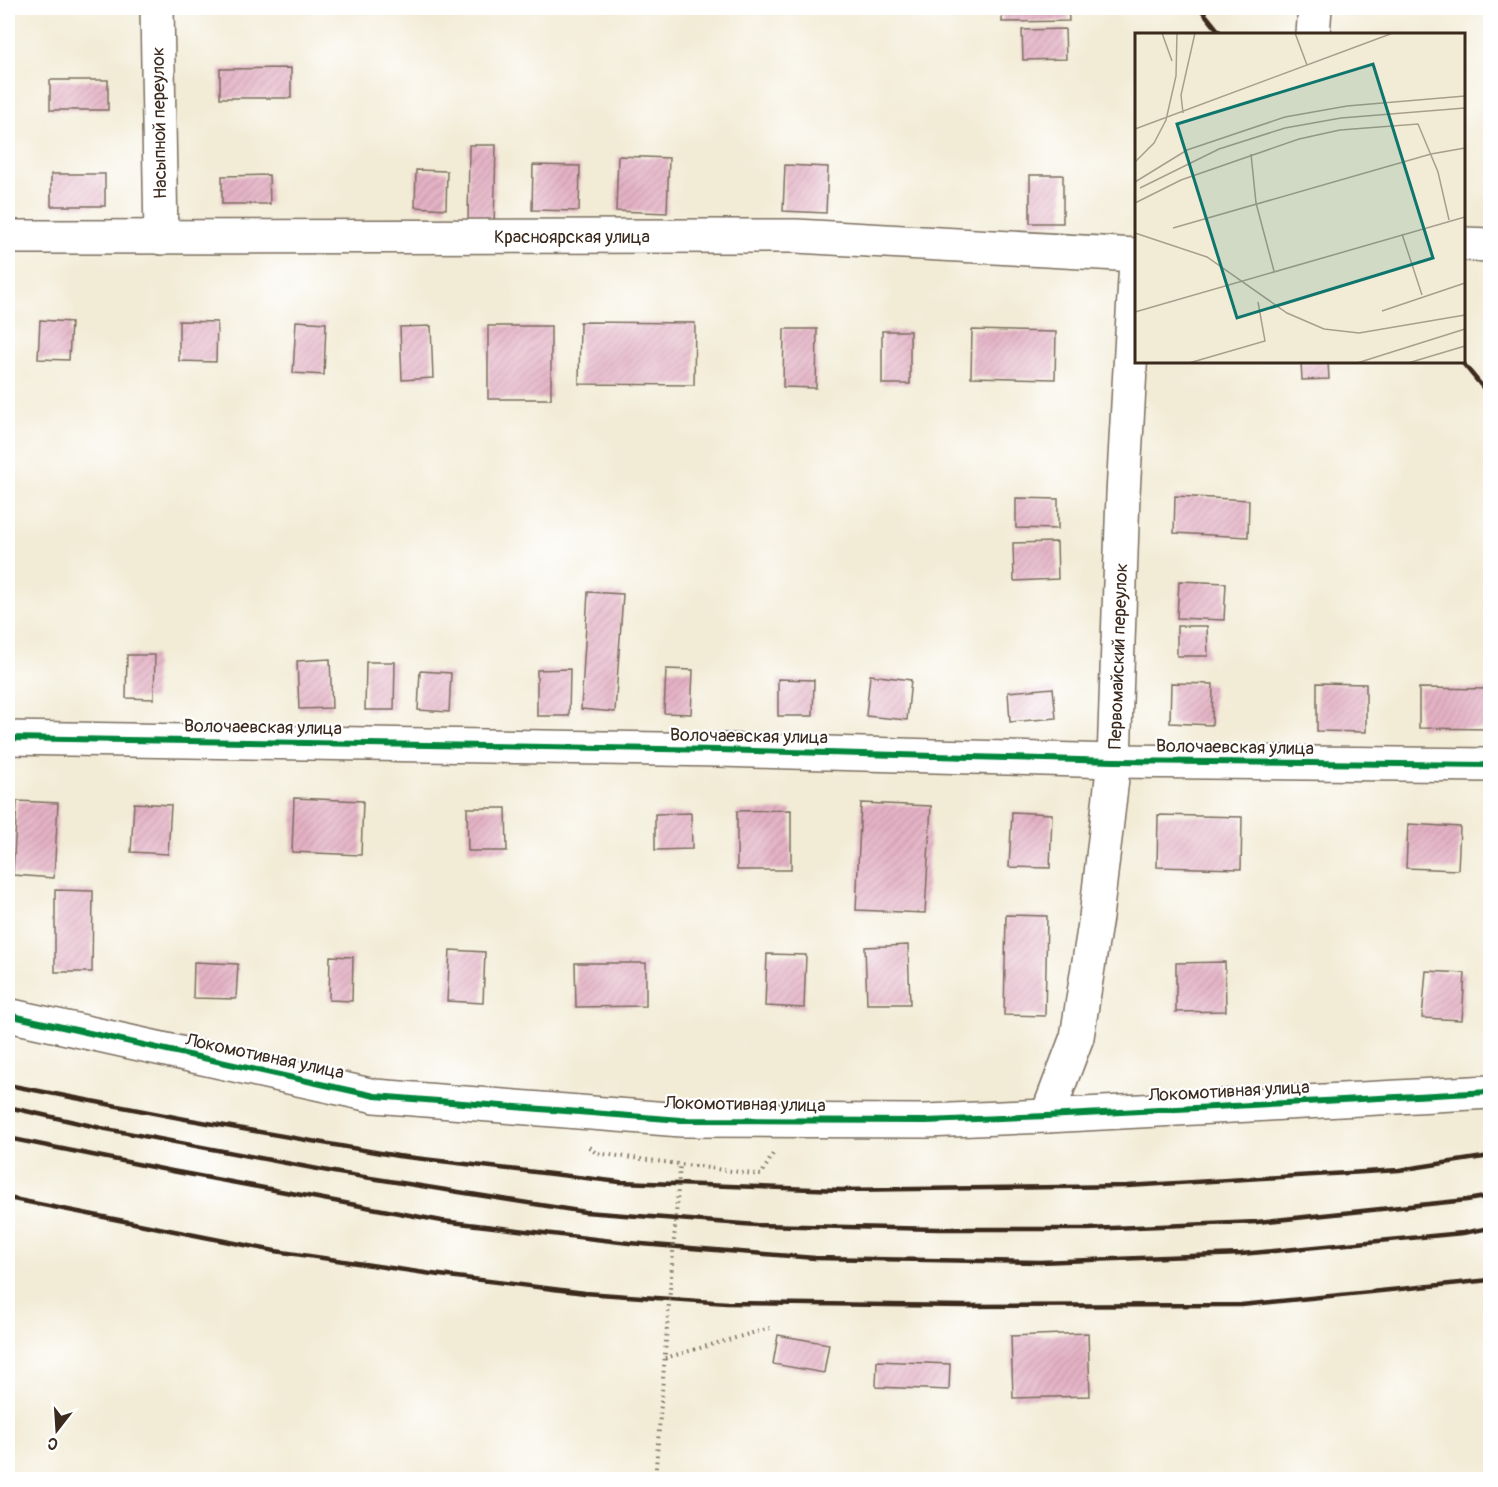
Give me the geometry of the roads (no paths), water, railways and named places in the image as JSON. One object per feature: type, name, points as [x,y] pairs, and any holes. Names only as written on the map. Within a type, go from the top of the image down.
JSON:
[{"type":"street","name":"Насыпной переулок","points":[[157,8],[161,238]]},
{"type":"street","points":[[1313,33],[1315,8]]},
{"type":"street","name":"Красноярская улица","points":[[8,237],[796,236],[1135,255]]},
{"type":"street","points":[[1465,244],[1491,245]]},
{"type":"street","name":"Первомайский переулок","points":[[1047,1116],[1077,1037],[1096,917],[1114,761],[1124,494],[1135,297]]},
{"type":"street","name":"Волочаевская улица","points":[[8,738],[707,750],[1114,761],[1491,765]]},
{"type":"street","name":"Локомотивная улица","points":[[8,1015],[375,1096],[681,1120],[926,1121],[1491,1092]]},
{"type":"railway","points":[[1200,8],[1220,33]]},
{"type":"railway","points":[[1463,363],[1490,396]]},
{"type":"railway","points":[[8,1085],[398,1156],[620,1182],[841,1190],[1127,1186],[1399,1170],[1490,1156]]},
{"type":"railway","points":[[8,1107],[101,1128],[339,1173],[585,1212],[756,1225],[1088,1229],[1257,1222],[1490,1196]]},
{"type":"railway","points":[[8,1138],[442,1221],[629,1243],[815,1258],[1040,1262],[1241,1254],[1463,1233],[1490,1228]]},
{"type":"railway","points":[[8,1198],[275,1251],[432,1274],[585,1293],[727,1303],[965,1306],[1241,1305],[1490,1280]]}]
